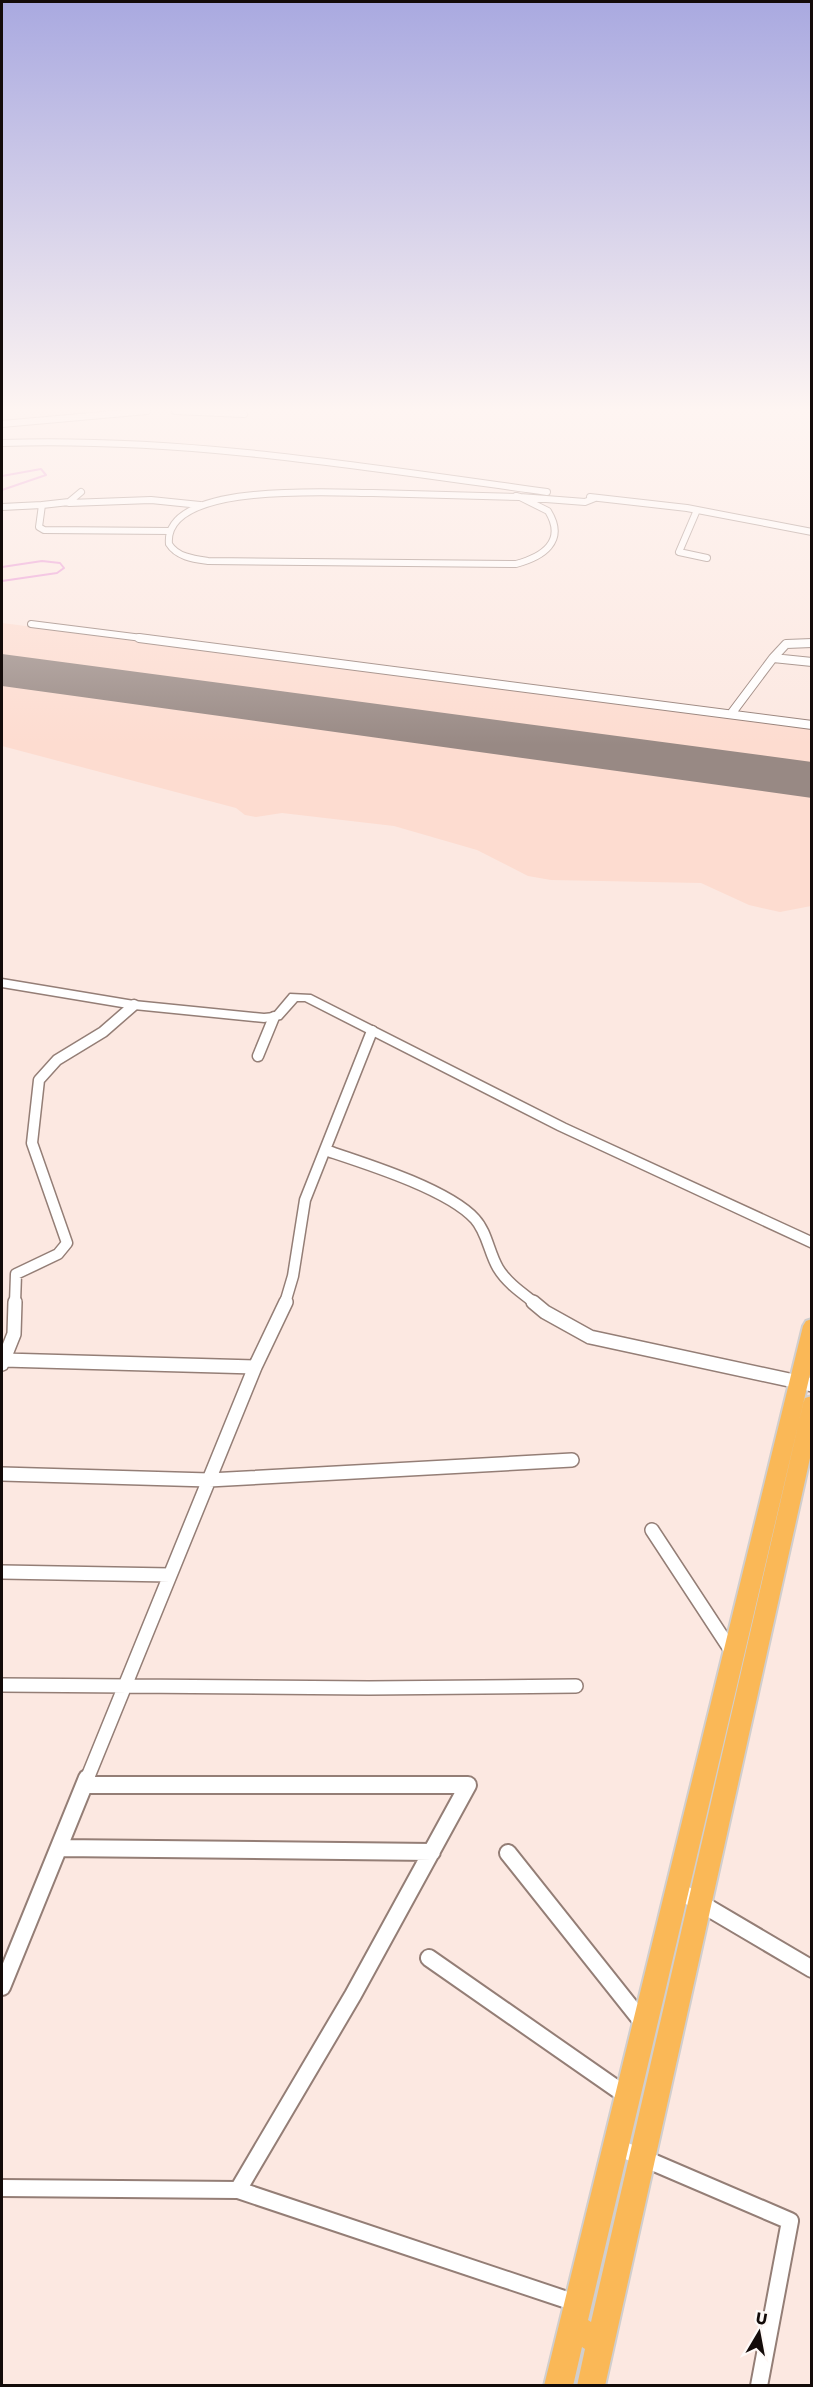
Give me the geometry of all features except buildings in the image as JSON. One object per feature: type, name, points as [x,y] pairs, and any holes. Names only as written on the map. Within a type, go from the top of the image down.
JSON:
[{"type":"highway","points":[[558,2385],[573,2315],[678,1890],[732,1652],[806,1383],[812,1326]]},
{"type":"highway","points":[[591,2385],[812,1404]]},
{"type":"highway","points":[[712,1742],[734,1750]]},
{"type":"highway","points":[[645,2025],[668,2038]]},
{"type":"highway","points":[[573,2315],[600,2342]]},
{"type":"street","points":[[40,522],[39,527],[44,530],[170,531]]},
{"type":"street","points":[[176,522],[170,531],[168,541],[173,550],[188,558],[208,561],[516,564],[534,559],[548,550],[554,522]]},
{"type":"street","points":[[692,522],[679,552],[684,555],[707,558]]},
{"type":"street","points":[[762,522],[812,532]]},
{"type":"street","points":[[31,624],[812,724]]},
{"type":"street","points":[[731,714],[786,644],[812,643]]},
{"type":"street","points":[[774,658],[812,662]]},
{"type":"street","points":[[2,983],[134,1005],[254,1018],[274,1017]]},
{"type":"street","points":[[258,1056],[274,1017],[294,997],[300,996],[562,1127],[812,1244]]},
{"type":"street","points":[[134,1005],[115,1022],[67,1054],[43,1073],[39,1080],[32,1143],[67,1244],[65,1249],[57,1254],[16,1274],[14,1334],[3,1362],[255,1367]]},
{"type":"street","points":[[2,1987],[255,1367],[285,1304],[293,1276],[305,1200],[372,1031]]},
{"type":"street","points":[[325,1150],[392,1173],[464,1208],[477,1221],[498,1268],[513,1286],[545,1312],[590,1337],[806,1383]]},
{"type":"street","points":[[2,1473],[209,1480],[572,1460]]},
{"type":"street","points":[[652,1530],[732,1652]]},
{"type":"street","points":[[2,1572],[170,1575]]},
{"type":"street","points":[[2,1685],[357,1688],[576,1686]]},
{"type":"street","points":[[84,1785],[466,1784],[468,1790],[353,1995],[238,2190]]},
{"type":"street","points":[[59,1848],[432,1852]]},
{"type":"street","points":[[508,1853],[645,2025]]},
{"type":"street","points":[[678,1890],[812,1969]]},
{"type":"street","points":[[429,1958],[627,2097]]},
{"type":"street","points":[[615,2145],[790,2221],[759,2385]]},
{"type":"street","points":[[2,2188],[238,2190],[573,2315]]},
{"type":"shaded area","points":[[2,623],[811,726],[811,906],[780,912],[749,905],[701,883],[551,880],[528,876],[477,850],[394,826],[282,813],[256,817],[245,815],[236,808],[2,746]]},
{"type":"waterway","points":[[2,567],[42,561],[60,563],[64,568],[57,573],[2,581]]},
{"type":"runway","points":[[2,670],[812,780]]}]
